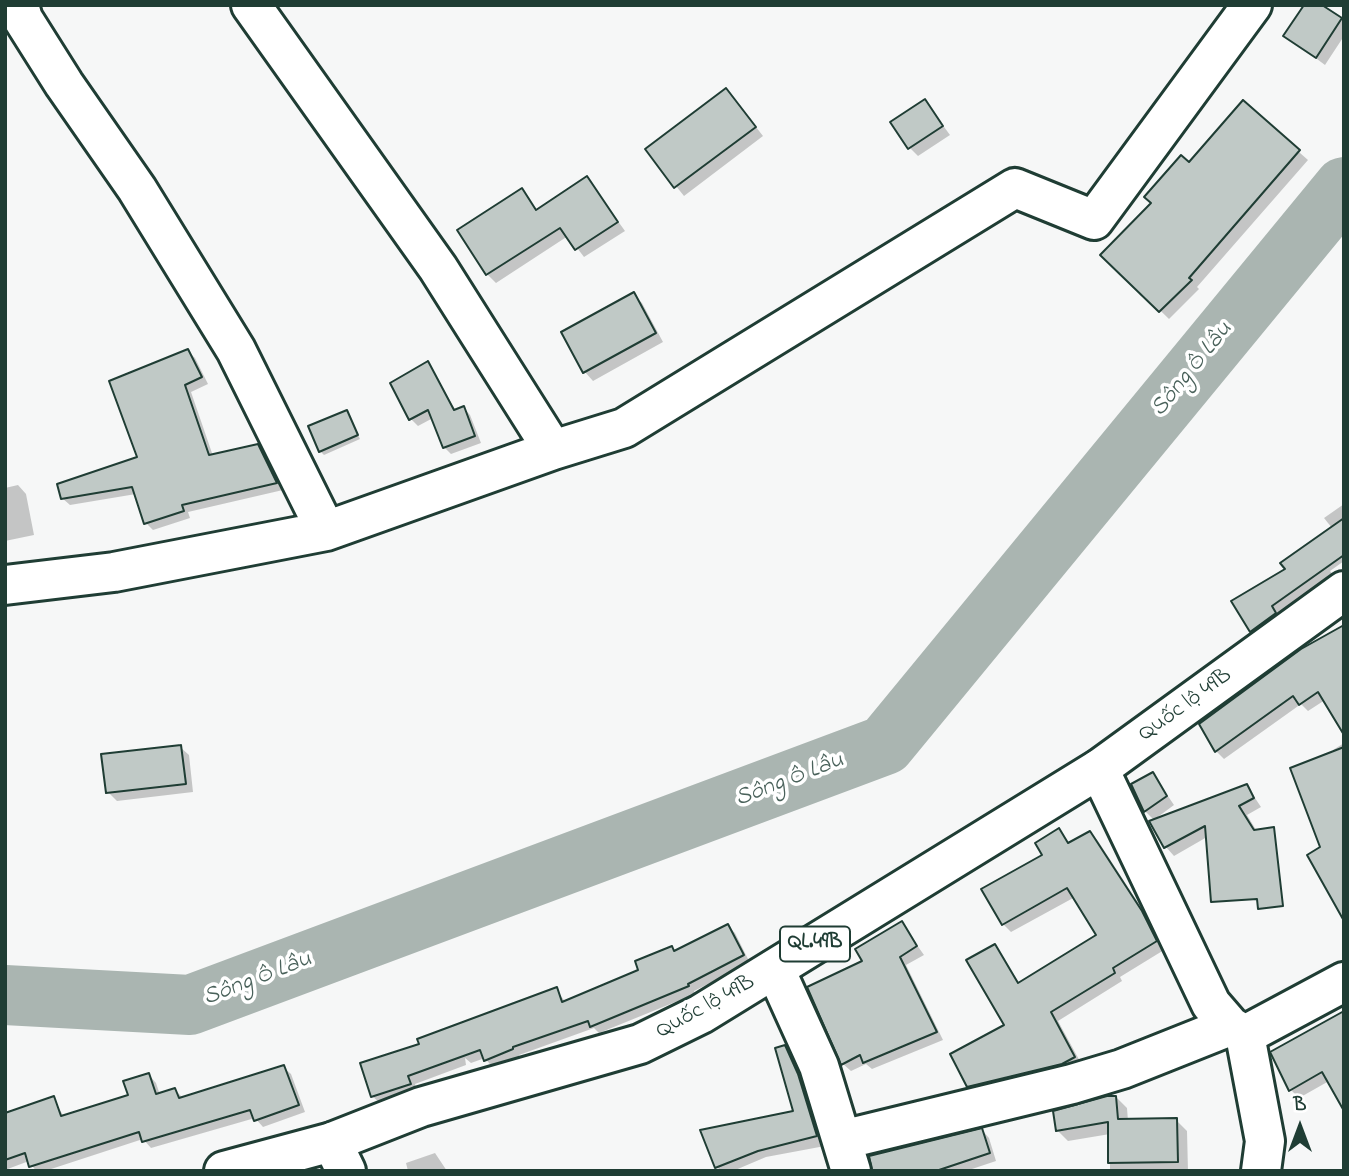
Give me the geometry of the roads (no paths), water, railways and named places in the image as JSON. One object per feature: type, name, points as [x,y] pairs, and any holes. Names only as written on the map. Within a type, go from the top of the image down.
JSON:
[{"type":"street","points":[[19,5],[23,19],[137,190],[229,338],[326,531]]},
{"type":"street","points":[[251,5],[438,268],[553,450]]},
{"type":"street","points":[[5,585],[114,572],[326,531],[553,450],[624,428],[1015,188],[1094,219],[1252,5]]},
{"type":"street","name":"Quốc lộ 49B","points":[[224,1171],[339,1156],[421,1107],[639,1044],[701,1014],[1099,769],[1344,590]]},
{"type":"street","points":[[1099,769],[1211,1004],[1238,1031],[1265,1141],[1261,1171]]},
{"type":"street","points":[[775,969],[819,1066],[846,1155],[1238,1031],[1344,982]]},
{"type":"waterway","name":"Sông Ô Lâu","points":[[5,995],[190,1005],[885,745],[1344,187]]}]
